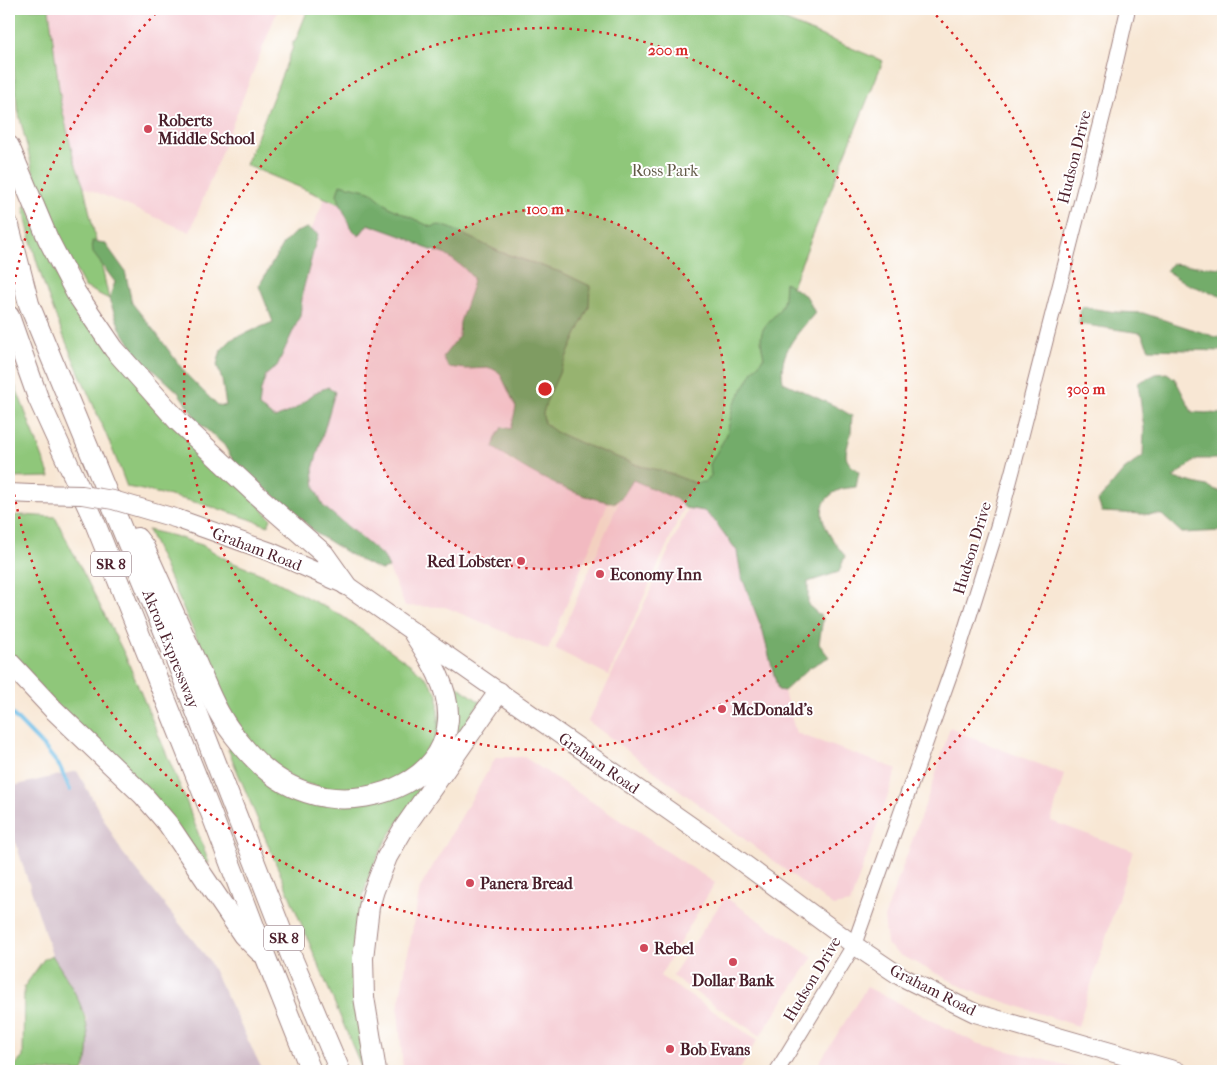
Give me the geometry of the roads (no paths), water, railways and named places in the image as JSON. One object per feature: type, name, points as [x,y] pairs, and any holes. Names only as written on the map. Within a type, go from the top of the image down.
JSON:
[{"type":"highway","points":[[9,146],[48,239],[76,293],[114,349],[178,421],[258,496],[324,554],[346,585]]},
{"type":"highway","name":"Akron Expressway","points":[[9,226],[29,304],[180,669],[292,958],[340,1071]]},
{"type":"highway","name":"Akron Expressway","points":[[9,316],[38,398],[93,518],[312,1071]]},
{"type":"highway","points":[[112,506],[144,548],[221,717],[264,769],[304,791],[324,797],[340,798],[376,794],[412,780],[422,773],[436,757],[447,729],[448,711],[432,661],[414,634]]},
{"type":"highway","points":[[9,662],[53,710],[143,796],[168,824],[243,935],[266,958]]},
{"type":"highway","points":[[376,1071],[364,997],[363,958],[369,907],[374,890],[387,856],[404,828],[499,692]]},
{"type":"main road","name":"Graham Road","points":[[9,493],[82,495],[112,500],[178,520],[271,552],[346,585],[728,852],[854,945],[900,976],[975,1013],[1177,1071]]},
{"type":"street","name":"Hudson Drive","points":[[777,1071],[854,945],[958,652],[998,525],[1109,92],[1128,9]]},
{"type":"waterway","points":[[9,711],[45,748],[60,767],[70,790]]},
{"type":"place","name":"Roberts Middle School","points":[[148,129]]},
{"type":"place","name":"Red Lobster","points":[[521,561]]},
{"type":"place","name":"Economy Inn","points":[[600,574]]},
{"type":"place","name":"McDonald's","points":[[722,709]]},
{"type":"place","name":"Panera Bread","points":[[470,883]]},
{"type":"place","name":"Rebel","points":[[644,948]]},
{"type":"place","name":"Dollar Bank","points":[[733,962]]},
{"type":"place","name":"Bob Evans","points":[[670,1049]]},
{"type":"park label","name":"Ross Park","points":[[665,170]]}]
